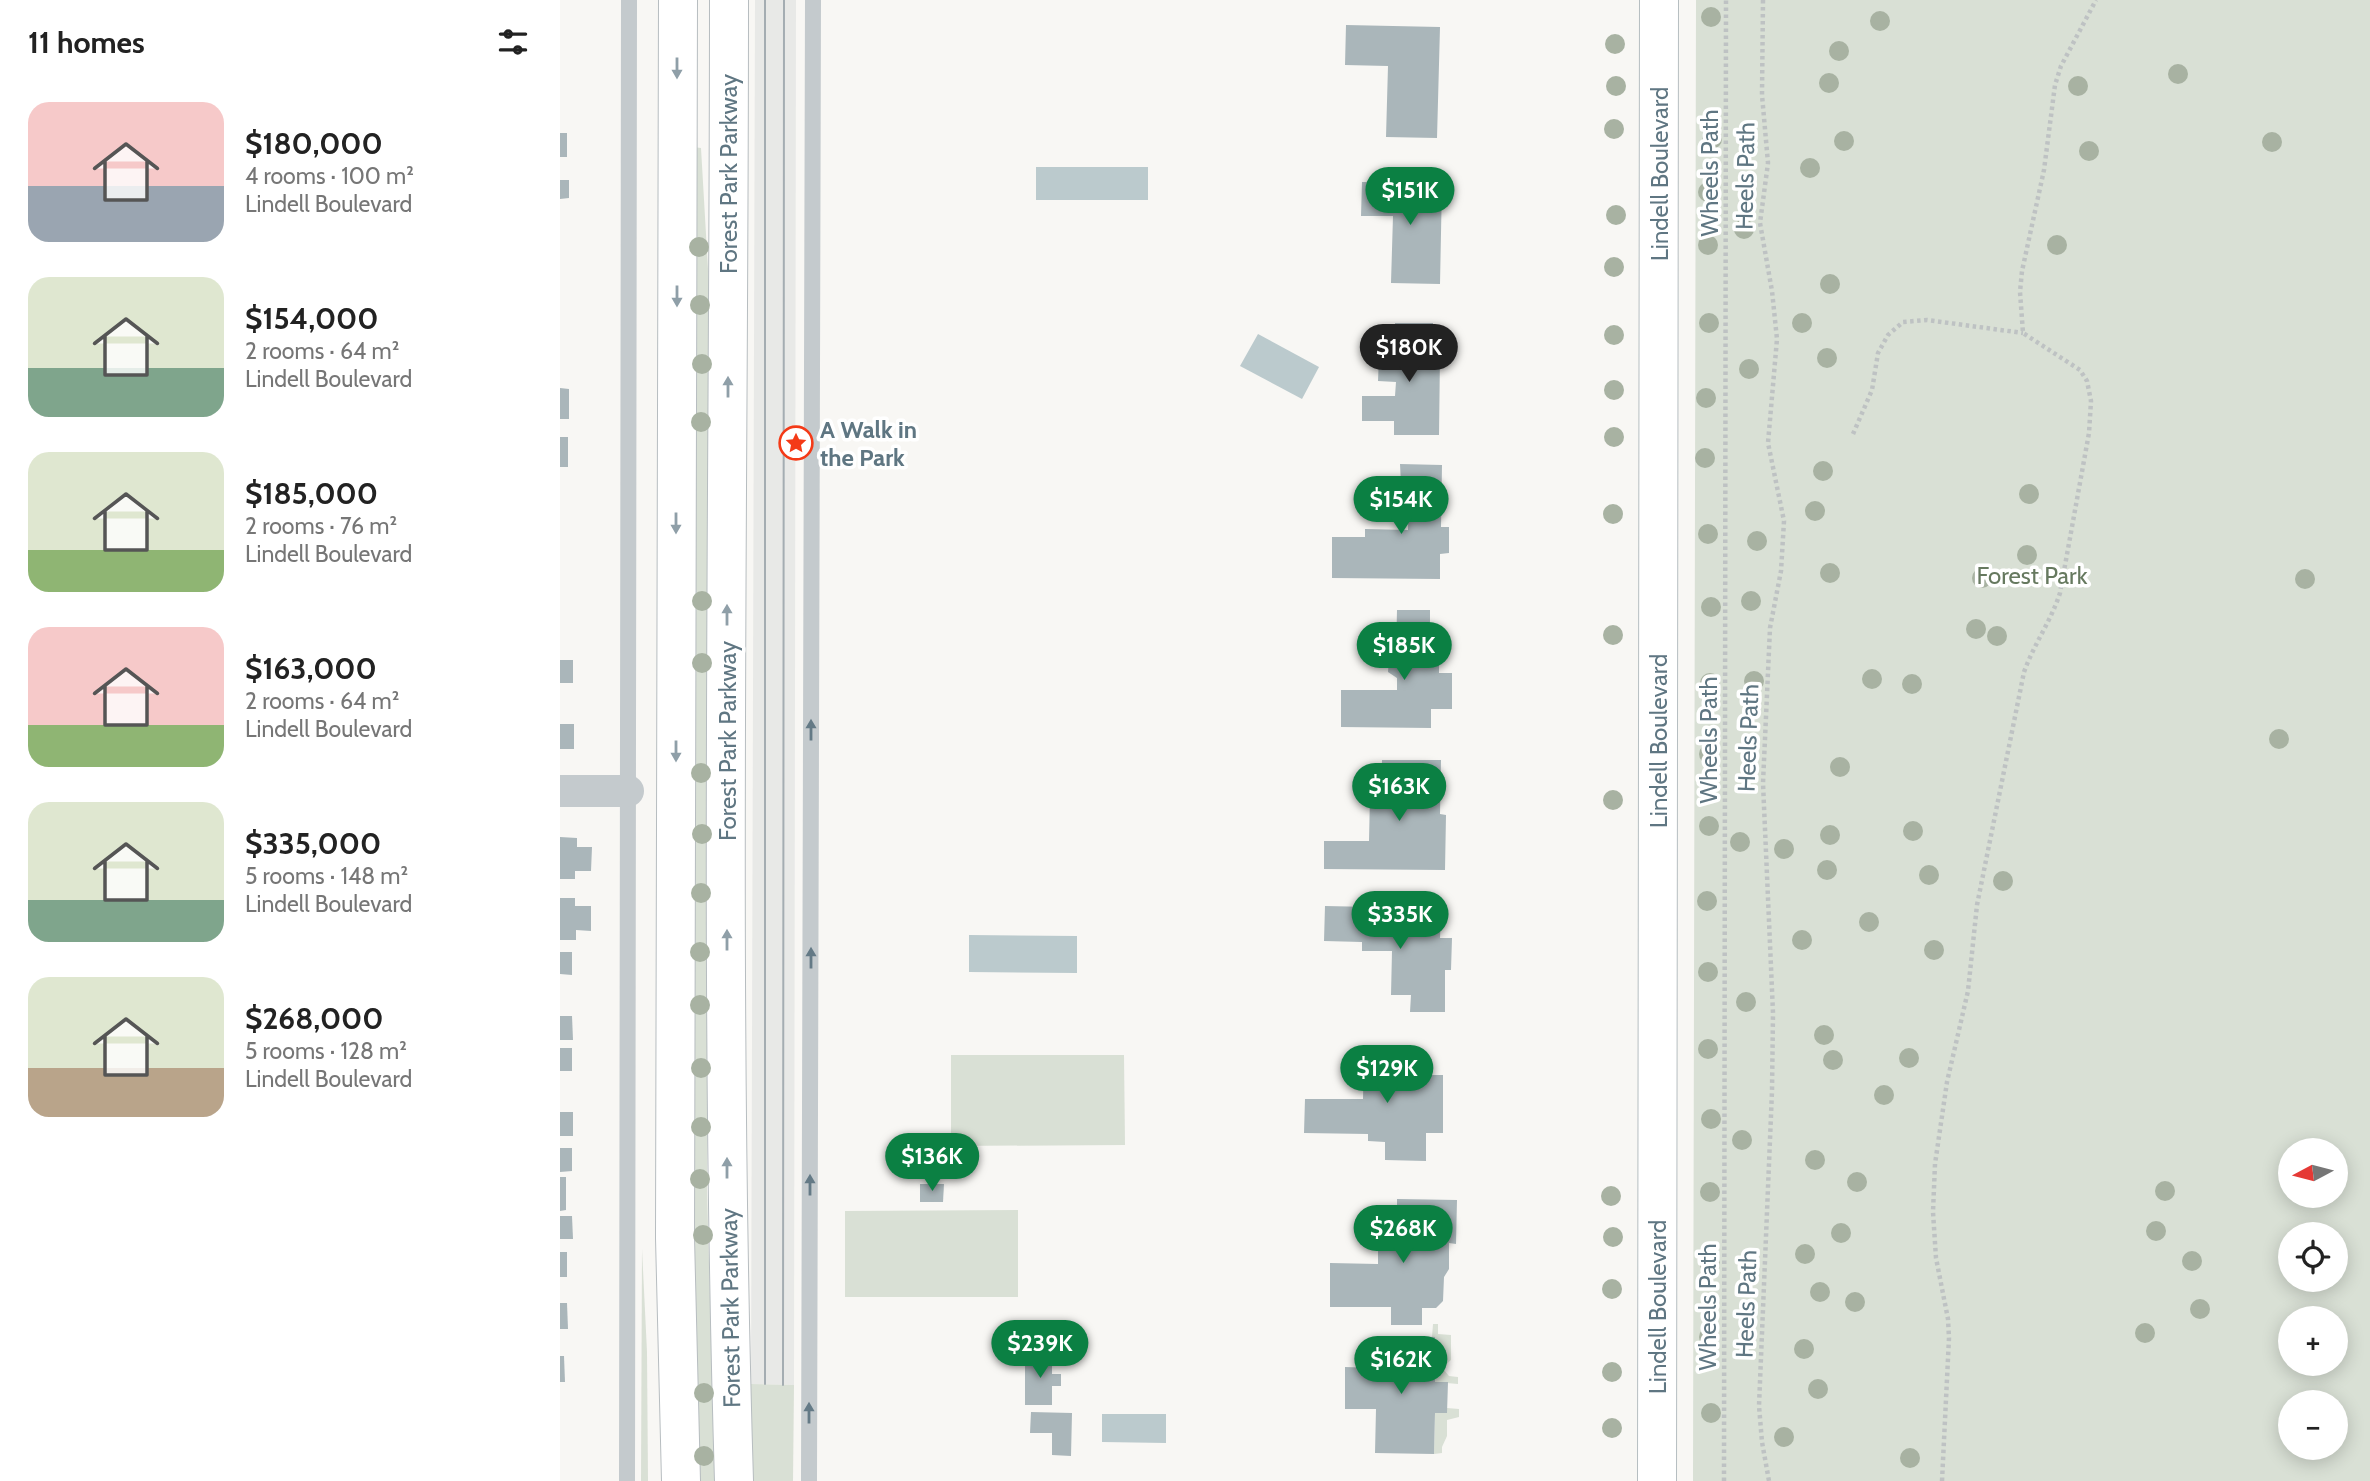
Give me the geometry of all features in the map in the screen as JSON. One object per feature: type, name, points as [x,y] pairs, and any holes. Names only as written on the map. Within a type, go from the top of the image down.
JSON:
[{"type":"main road","name":"Forest Park Parkway","points":[[678,0],[676,1238],[681,1481]]},
{"type":"main road","name":"Forest Park Parkway","points":[[729,0],[727,990],[728,1277],[734,1481]]},
{"type":"main road","name":"Lindell Boulevard","points":[[1657,1481],[1659,0]]},
{"type":"street","points":[[560,791],[628,791]]},
{"type":"lane","points":[[627,1481],[629,0]]},
{"type":"lane","points":[[809,1481],[813,0]]},
{"type":"path","name":"Wheels Path","points":[[1724,1481],[1726,0]]},
{"type":"path","name":"Heels Path","points":[[1763,0],[1762,95],[1768,163],[1760,223],[1777,339],[1768,443],[1784,521],[1781,571],[1770,628],[1763,783],[1773,1013],[1759,1406],[1769,1481]]},
{"type":"path","points":[[2023,333],[2020,292],[2022,271],[2044,170],[2055,85],[2061,66],[2096,0]]},
{"type":"path","points":[[1853,434],[1872,390],[1878,353],[1888,335],[1903,322],[1927,320],[2023,333],[2080,370],[2087,381],[2091,401],[2089,433],[2060,593],[2053,615],[2032,651],[2024,672],[1977,905],[1968,991],[1947,1082],[1935,1164],[1933,1212],[1936,1258],[1949,1338],[1942,1481]]},
{"type":"shaded area","points":[[755,0],[796,0],[794,1385],[751,1384]]},
{"type":"shaded area","points":[[1036,167],[1148,167],[1148,200],[1036,200]]},
{"type":"shaded area","points":[[1258,334],[1319,367],[1302,399],[1240,366]]},
{"type":"shaded area","points":[[969,935],[1077,936],[1077,973],[969,972]]},
{"type":"shaded area","points":[[1102,1414],[1166,1414],[1166,1443],[1102,1442]]},
{"type":"green space","name":"Forest Park","points":[[1696,0],[2370,0],[2370,1481],[1693,1481]]},
{"type":"green space","points":[[693,147],[701,148],[710,303],[707,1189],[715,1481],[698,1481],[693,1308]]},
{"type":"green space","points":[[951,1055],[1124,1055],[1125,1145],[951,1146]]},
{"type":"green space","points":[[1018,1210],[1018,1297],[845,1297],[845,1211]]},
{"type":"green space","points":[[642,1249],[647,1352],[648,1481],[641,1481]]},
{"type":"green space","points":[[1433,1324],[1438,1324],[1438,1334],[1451,1335],[1451,1360],[1444,1366],[1444,1370],[1449,1376],[1458,1377],[1458,1384],[1435,1382]]},
{"type":"green space","points":[[751,1384],[794,1385],[793,1481],[749,1481]]},
{"type":"green space","points":[[1447,1408],[1459,1409],[1459,1417],[1447,1420],[1447,1436],[1442,1453],[1434,1454],[1435,1413],[1447,1413]]},
{"type":"building","points":[[1346,25],[1440,27],[1437,138],[1386,137],[1388,66],[1345,65]]},
{"type":"building","points":[[560,133],[567,133],[567,157],[560,157]]},
{"type":"building","points":[[560,180],[569,180],[569,198],[560,199]]},
{"type":"building","points":[[1362,182],[1442,183],[1440,284],[1391,283],[1393,216],[1361,216]]},
{"type":"building","points":[[1395,323],[1433,323],[1432,355],[1440,355],[1439,435],[1394,435],[1394,421],[1362,421],[1362,396],[1395,396],[1396,382],[1378,381],[1379,356],[1394,356]]},
{"type":"building","points":[[560,388],[569,389],[569,419],[560,419]]},
{"type":"building","points":[[560,437],[568,437],[568,467],[560,467]]},
{"type":"building","points":[[1400,464],[1442,465],[1441,527],[1449,527],[1449,553],[1440,554],[1440,579],[1332,578],[1332,537],[1365,537],[1365,529],[1408,530],[1409,484],[1401,484]]},
{"type":"building","points":[[1397,610],[1430,610],[1430,637],[1439,637],[1439,673],[1452,673],[1452,709],[1431,709],[1431,728],[1341,727],[1341,690],[1397,690],[1397,678],[1388,672],[1389,658],[1396,652]]},
{"type":"building","points":[[560,660],[573,660],[573,683],[560,683]]},
{"type":"building","points":[[560,724],[574,724],[574,749],[560,749]]},
{"type":"building","points":[[1382,760],[1441,760],[1440,814],[1446,815],[1445,870],[1324,869],[1324,841],[1369,841],[1370,796],[1381,796]]},
{"type":"building","points":[[560,837],[577,838],[577,847],[592,847],[591,871],[575,871],[575,879],[560,879]]},
{"type":"building","points":[[560,898],[575,898],[575,906],[591,906],[591,931],[576,930],[576,940],[560,940]]},
{"type":"building","points":[[1325,906],[1372,907],[1371,923],[1409,924],[1409,915],[1441,915],[1440,938],[1452,938],[1451,970],[1445,970],[1445,1012],[1410,1012],[1411,995],[1391,995],[1392,951],[1362,951],[1362,942],[1324,941]]},
{"type":"building","points":[[560,952],[572,952],[572,975],[560,974]]},
{"type":"building","points":[[560,1016],[572,1016],[573,1040],[560,1040]]},
{"type":"building","points":[[560,1048],[572,1048],[572,1071],[560,1071]]},
{"type":"building","points":[[1364,1049],[1424,1050],[1424,1075],[1443,1075],[1443,1133],[1426,1133],[1426,1161],[1385,1160],[1385,1142],[1368,1141],[1368,1134],[1304,1133],[1305,1099],[1363,1099]]},
{"type":"building","points":[[560,1112],[573,1112],[573,1136],[560,1136]]},
{"type":"building","points":[[560,1148],[572,1148],[572,1171],[560,1172]]},
{"type":"building","points":[[560,1177],[566,1177],[566,1210],[560,1211]]},
{"type":"building","points":[[920,1184],[944,1184],[943,1202],[920,1202]]},
{"type":"building","points":[[1397,1199],[1457,1200],[1456,1244],[1449,1243],[1449,1269],[1444,1277],[1443,1301],[1436,1308],[1422,1308],[1422,1325],[1391,1325],[1391,1307],[1330,1307],[1330,1263],[1378,1264],[1378,1251],[1397,1251]]},
{"type":"building","points":[[560,1216],[572,1216],[573,1239],[560,1239]]},
{"type":"building","points":[[560,1252],[567,1252],[567,1277],[560,1277]]},
{"type":"building","points":[[560,1303],[567,1303],[568,1329],[560,1329]]},
{"type":"building","points":[[1408,1336],[1435,1337],[1435,1382],[1448,1382],[1447,1413],[1435,1413],[1434,1454],[1375,1453],[1376,1409],[1345,1409],[1345,1367],[1376,1368],[1376,1347],[1408,1347]]},
{"type":"building","points":[[1025,1354],[1052,1354],[1052,1374],[1061,1374],[1061,1386],[1052,1386],[1052,1405],[1025,1405]]},
{"type":"building","points":[[560,1356],[564,1356],[565,1382],[560,1382]]},
{"type":"building","points":[[1031,1412],[1072,1413],[1071,1456],[1052,1455],[1052,1433],[1030,1433]]},
{"type":"tram line","points":[[765,0],[765,1384]]},
{"type":"tram line","points":[[783,1385],[784,0]]},
{"type":"place","name":"A Walk in the Park","points":[[796,443]]}]
